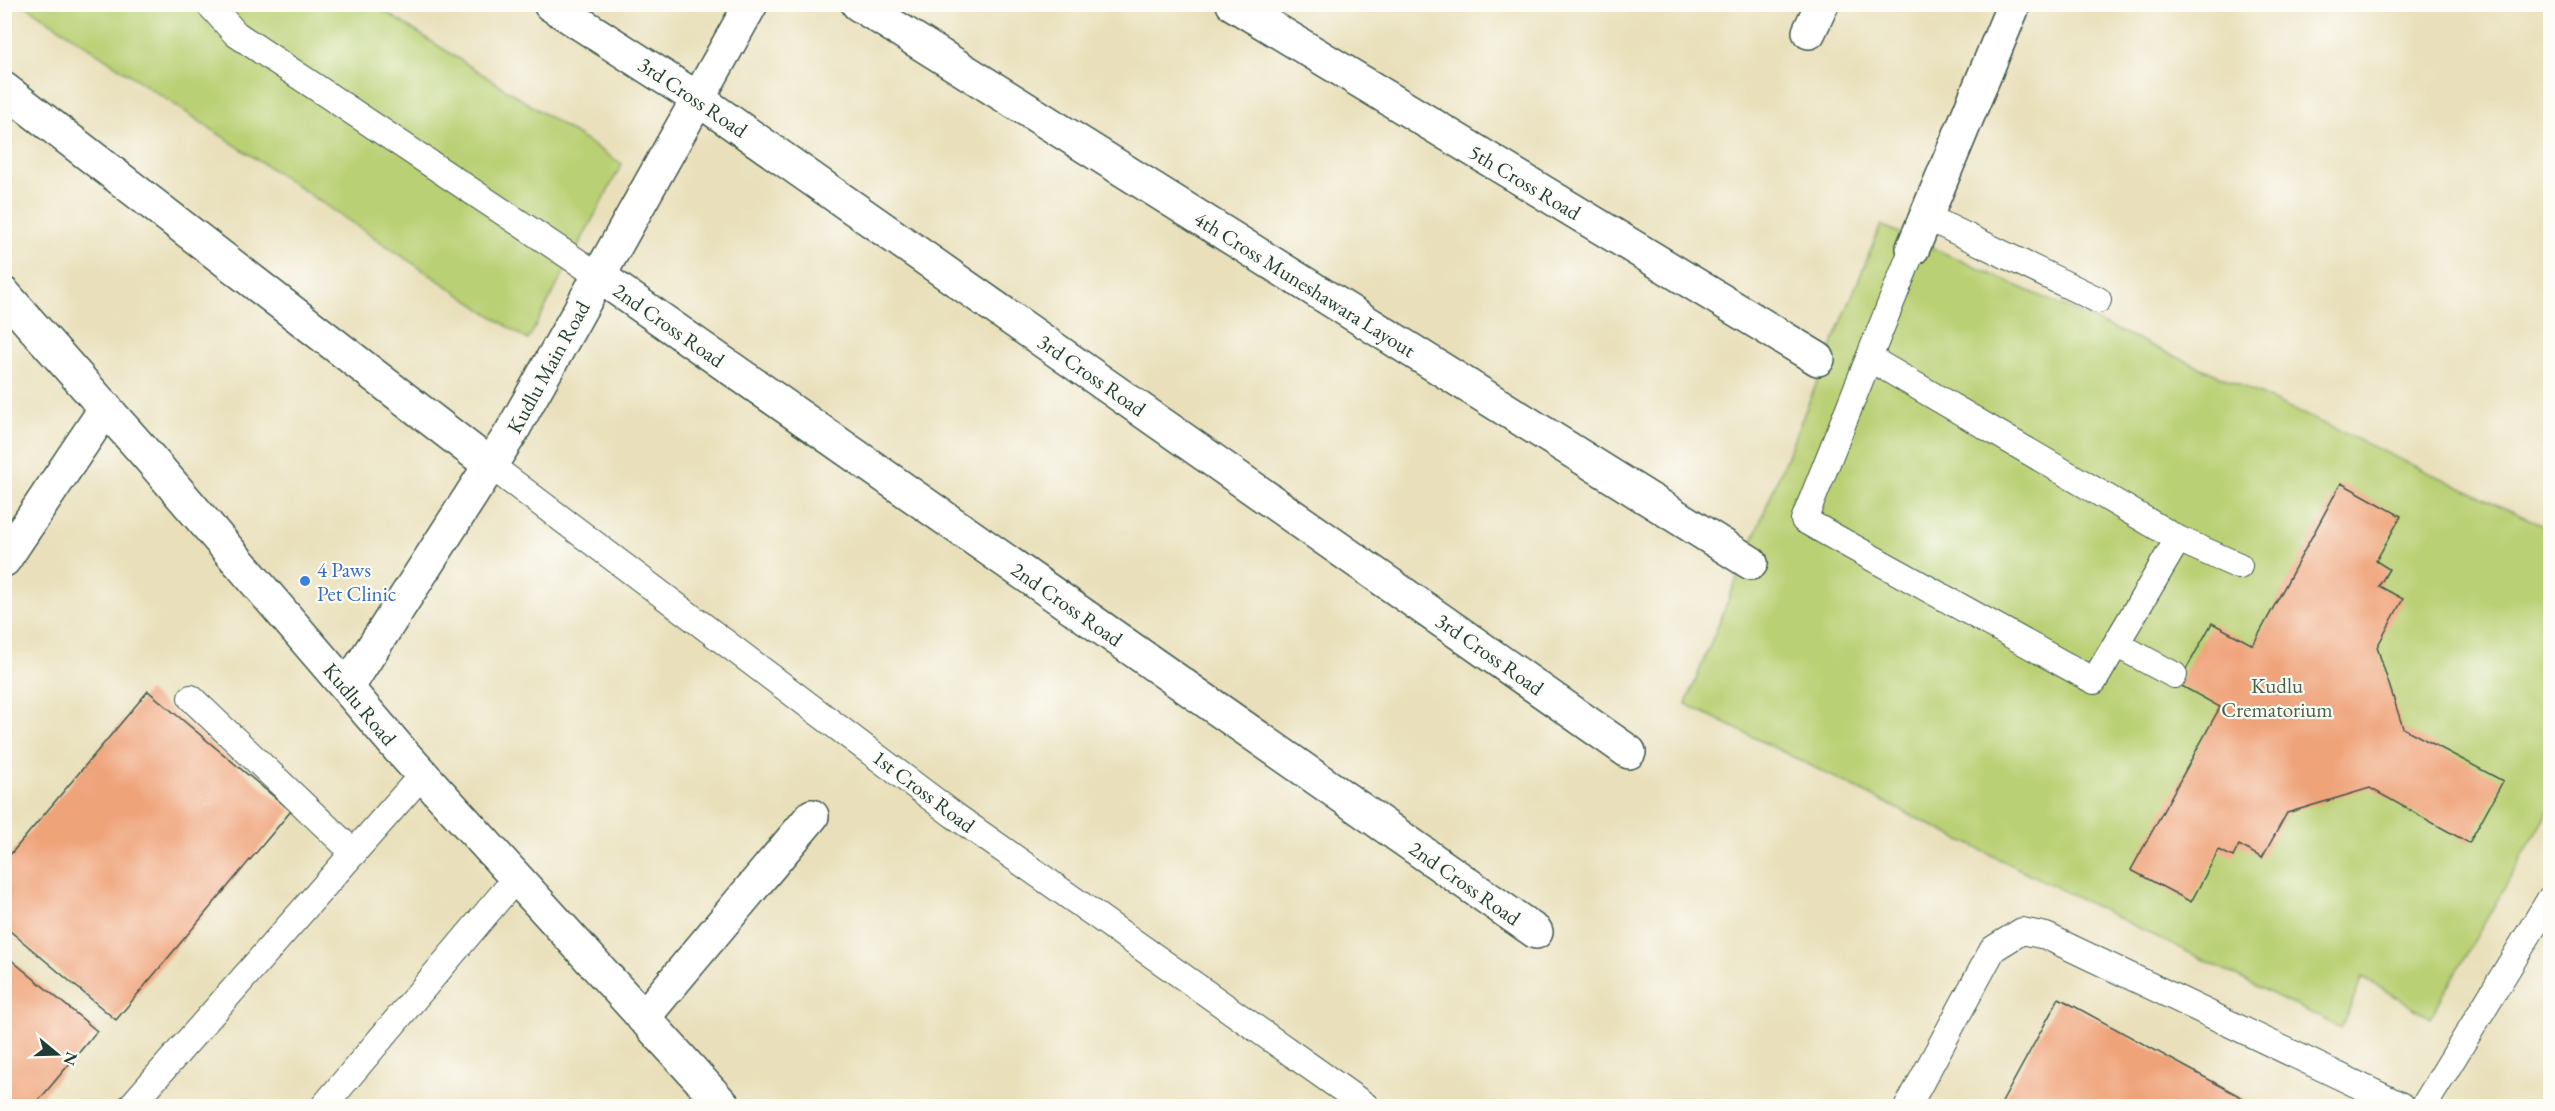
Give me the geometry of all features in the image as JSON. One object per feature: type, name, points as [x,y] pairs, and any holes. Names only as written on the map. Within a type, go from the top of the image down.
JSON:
[{"type":"street","name":"3rd Cross Road","points":[[550,4],[698,99],[1629,752]]},
{"type":"street","name":"Kudlu Main Road","points":[[347,688],[511,433],[751,4]]},
{"type":"street","name":"4th Cross Muneshawara Layout","points":[[858,4],[1751,563]]},
{"type":"street","name":"5th Cross Road","points":[[1233,4],[1818,359]]},
{"type":"street","points":[[1913,248],[2013,4]]},
{"type":"street","points":[[4,89],[490,465]]},
{"type":"street","name":"2nd Cross Road","points":[[599,276],[1536,932]]},
{"type":"street","name":"Kudlu Road","points":[[4,294],[106,408],[423,775],[724,1107]]},
{"type":"street","points":[[4,561],[106,408]]},
{"type":"street","points":[[643,1018],[812,816]]},
{"type":"lane","points":[[209,4],[236,34],[599,276]]},
{"type":"lane","points":[[1927,217],[2098,300]]},
{"type":"lane","points":[[1913,248],[1804,520],[2094,681],[2178,539]]},
{"type":"lane","points":[[1869,358],[2178,539],[2239,566]]},
{"type":"lane","name":"1st Cross Road","points":[[490,465],[954,815],[1366,1107]]},
{"type":"lane","points":[[2116,644],[2174,675]]},
{"type":"lane","points":[[191,698],[354,853]]},
{"type":"lane","points":[[131,1107],[423,775]]},
{"type":"lane","points":[[324,1107],[517,877]]},
{"type":"lane","points":[[2424,1107],[2550,899]]},
{"type":"lane","points":[[1908,1107],[1993,949],[2022,931],[2046,936],[2402,1107]]},
{"type":"green space","points":[[25,5],[375,5],[622,164],[528,340]]},
{"type":"green space","name":"Kudlu Crematorium","points":[[1881,225],[2262,395],[2550,529],[2550,808],[2430,1018],[2363,977],[2341,1028],[1686,704]]},
{"type":"building","points":[[2341,483],[2401,516],[2376,561],[2389,569],[2379,586],[2403,599],[2377,647],[2403,728],[2503,781],[2469,843],[2370,788],[2287,813],[2262,858],[2239,845],[2233,857],[2219,850],[2191,902],[2131,870],[2220,707],[2178,684],[2212,623],[2253,645]]},
{"type":"building","points":[[148,691],[291,811],[116,1020],[4,926],[4,862]]},
{"type":"building","points":[[4,954],[97,1031],[34,1106],[4,1106]]},
{"type":"building","points":[[2059,998],[2254,1104],[2253,1106],[2000,1106]]},
{"type":"place","name":"4 Paws Pet Clinic","points":[[305,581]]}]
